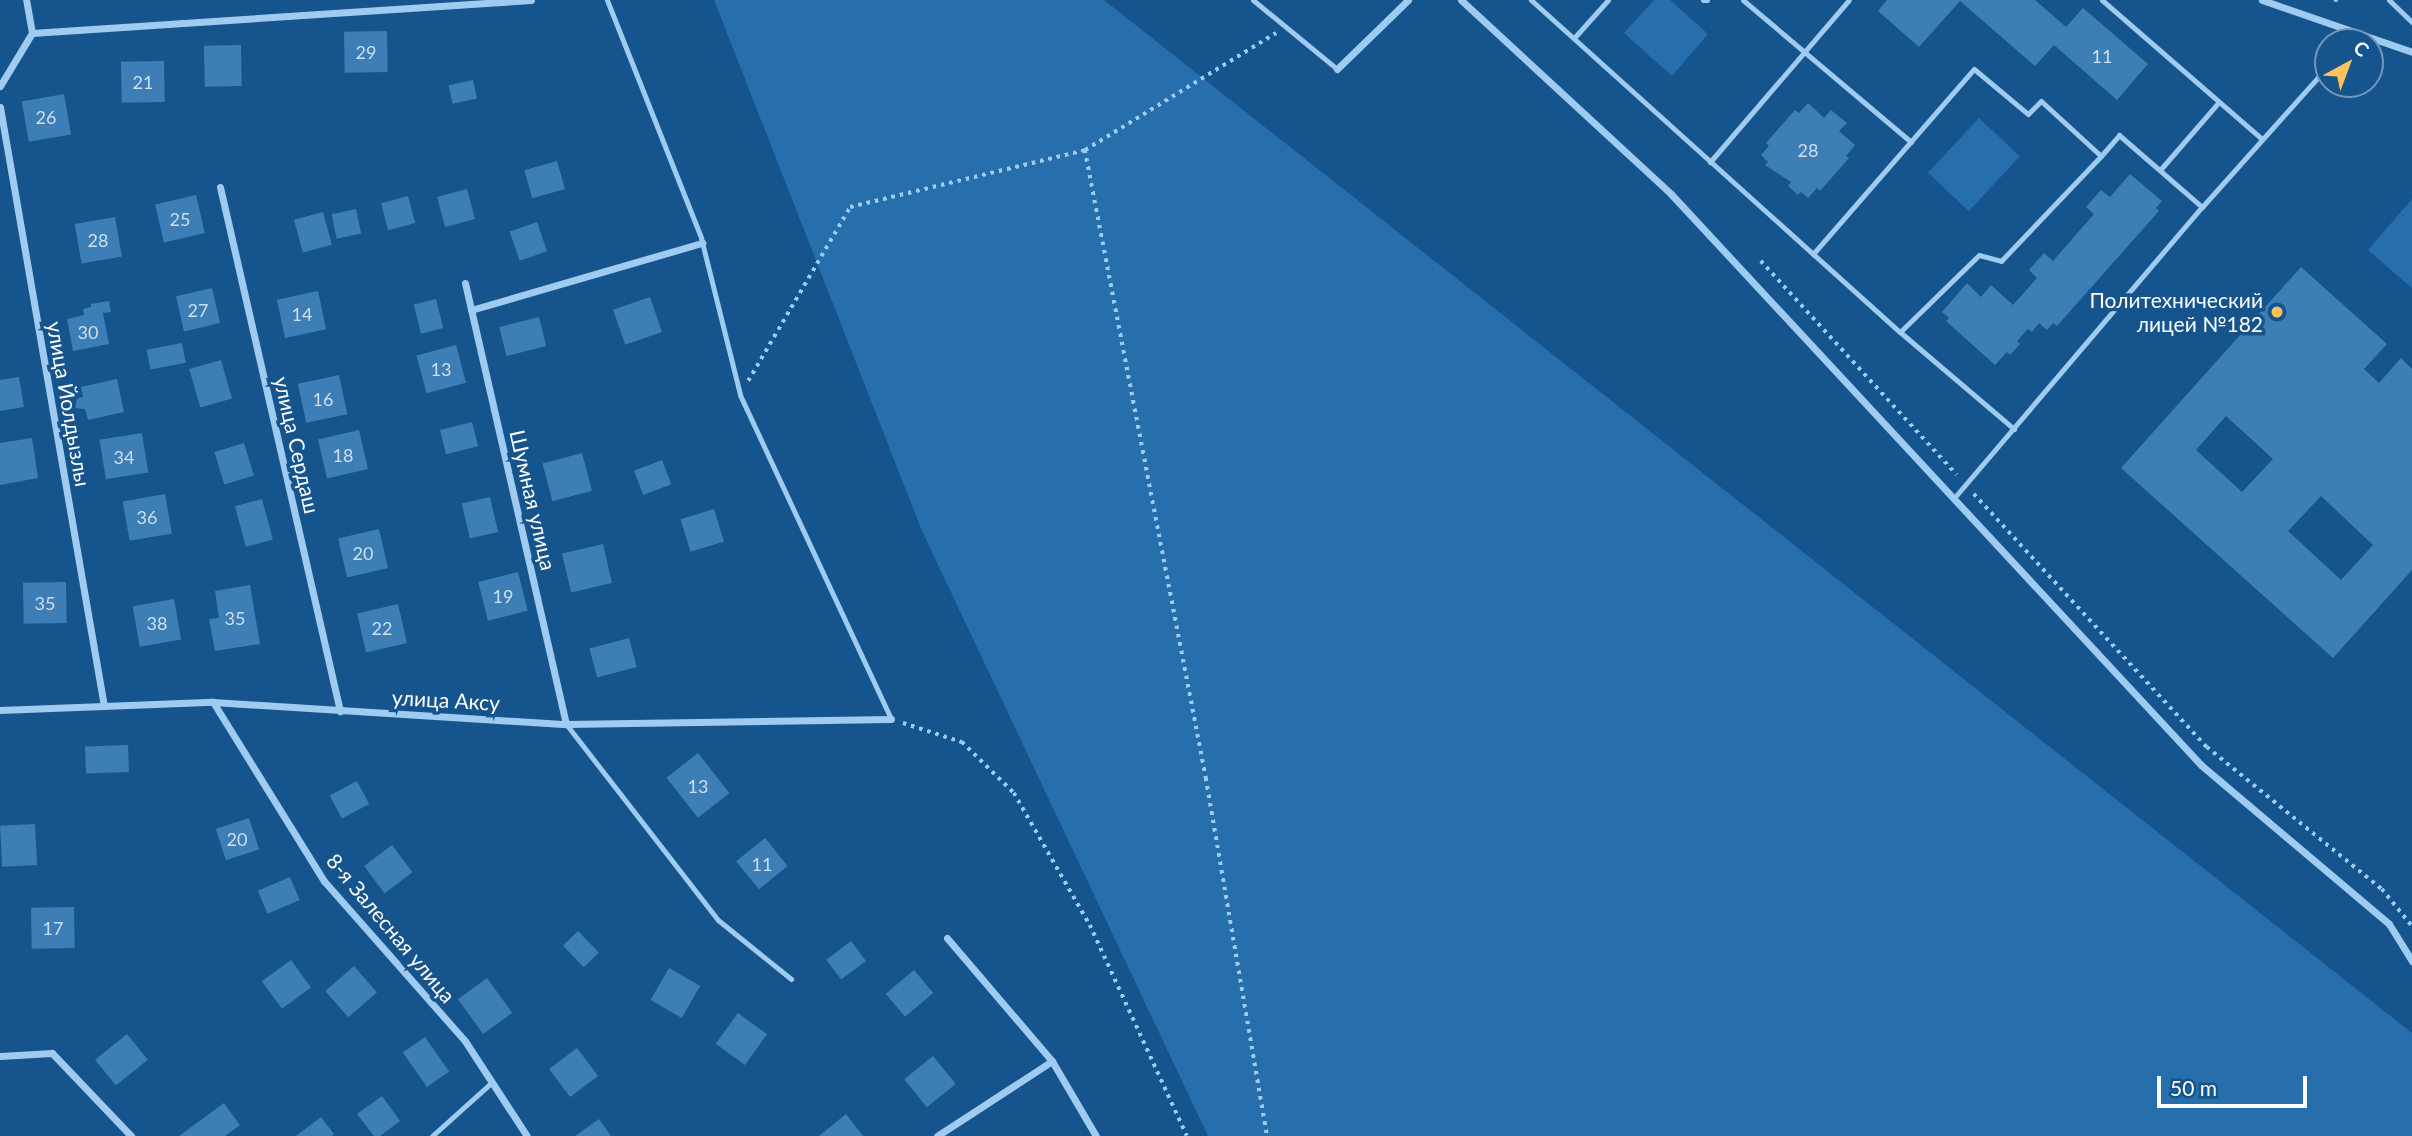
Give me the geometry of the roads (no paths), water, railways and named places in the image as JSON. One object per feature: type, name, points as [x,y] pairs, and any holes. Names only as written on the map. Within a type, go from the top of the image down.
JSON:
[{"type":"street","points":[[0,86],[32,33],[26,0]]},
{"type":"street","points":[[32,33],[531,0]]},
{"type":"street","points":[[1337,69],[1408,0]]},
{"type":"street","points":[[1461,0],[1671,194],[2201,765],[2337,877],[2389,924],[2412,961]]},
{"type":"street","points":[[2262,0],[2339,28]]},
{"type":"street","points":[[2384,42],[2412,51]]},
{"type":"street","name":"улица Йолдызлы","points":[[0,107],[104,706]]},
{"type":"street","name":"улица Сердаш","points":[[220,187],[340,711]]},
{"type":"street","points":[[471,310],[702,243]]},
{"type":"street","name":"Шумная улица","points":[[465,283],[566,724]]},
{"type":"street","name":"улица Аксу","points":[[0,710],[213,702],[566,724],[891,719]]},
{"type":"street","name":"8-я Залесная улица","points":[[213,702],[324,881],[465,1041],[527,1136]]},
{"type":"street","points":[[947,938],[1052,1061],[1096,1136]]},
{"type":"street","points":[[0,1056],[51,1053],[131,1136]]},
{"type":"street","points":[[937,1136],[1052,1061]]},
{"type":"lane","points":[[607,0],[702,243],[740,395],[891,719]]},
{"type":"lane","points":[[1252,0],[1284,29],[1337,69]]},
{"type":"lane","points":[[1531,0],[1900,332],[2014,429]]},
{"type":"lane","points":[[1574,38],[1608,0]]},
{"type":"lane","points":[[1743,0],[1911,142]]},
{"type":"lane","points":[[1710,162],[1849,0]]},
{"type":"lane","points":[[2102,0],[2261,138]]},
{"type":"lane","points":[[2389,0],[2412,22]]},
{"type":"lane","points":[[1813,254],[1974,69],[2028,114],[2041,101],[2101,156]]},
{"type":"lane","points":[[1954,498],[2261,138],[2314,81]]},
{"type":"lane","points":[[2160,170],[2219,102]]},
{"type":"lane","points":[[1900,332],[1979,255],[2001,261],[2119,135],[2202,207]]},
{"type":"lane","points":[[566,724],[718,920],[791,979]]},
{"type":"lane","points":[[432,1136],[492,1082]]},
{"type":"place","name":"Политехнический лицей №182","points":[[2277,312]]}]
